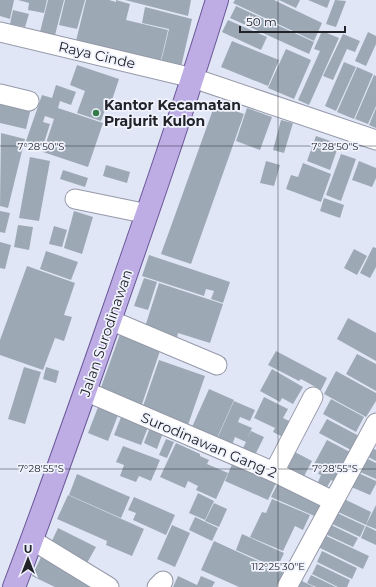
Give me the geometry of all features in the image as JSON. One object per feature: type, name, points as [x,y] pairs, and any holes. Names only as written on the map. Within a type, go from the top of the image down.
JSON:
[{"type":"main road","name":"Jalan Surodinawan","points":[[14,587],[58,472],[148,214],[217,0]]},
{"type":"street","name":"Raya Cinde","points":[[0,32],[193,78],[376,140]]},
{"type":"street","points":[[0,94],[29,101]]},
{"type":"street","points":[[75,198],[148,214]]},
{"type":"street","points":[[110,320],[216,365]]},
{"type":"street","name":"Surodinawan Gang 2","points":[[85,391],[274,472],[333,501]]},
{"type":"street","points":[[274,472],[313,397]]},
{"type":"street","points":[[287,587],[376,423]]},
{"type":"street","points":[[32,540],[109,587]]},
{"type":"building","points":[[0,0],[14,0],[10,19],[0,16]]},
{"type":"building","points":[[18,0],[47,0],[44,13],[28,10],[29,3]]},
{"type":"building","points":[[48,0],[64,0],[54,39],[39,36]]},
{"type":"building","points":[[65,0],[85,0],[77,29],[59,25]]},
{"type":"building","points":[[86,0],[109,0],[116,2],[116,0],[130,4],[126,20],[168,30],[160,64],[76,41]]},
{"type":"building","points":[[125,0],[191,0],[188,16]]},
{"type":"building","points":[[235,0],[274,0],[322,23],[314,41],[233,3]]},
{"type":"building","points":[[279,0],[300,0],[296,8]]},
{"type":"building","points":[[308,0],[330,0],[327,8]]},
{"type":"building","points":[[335,0],[346,1],[336,27],[326,24]]},
{"type":"building","points":[[236,6],[314,42],[309,54],[230,18]]},
{"type":"building","points":[[145,7],[192,19],[181,67],[161,62],[169,29],[142,23]]},
{"type":"building","points":[[13,10],[29,14],[25,27],[10,24]]},
{"type":"building","points":[[228,20],[267,37],[261,50],[222,32]]},
{"type":"building","points":[[322,31],[339,38],[309,105],[298,100],[320,51],[314,49]]},
{"type":"building","points":[[368,32],[376,36],[376,44],[366,66],[355,61]]},
{"type":"building","points":[[343,34],[360,41],[355,52],[347,49],[333,80],[323,76]]},
{"type":"building","points":[[232,41],[279,60],[268,86],[221,67]]},
{"type":"building","points":[[286,49],[311,60],[294,99],[268,88]]},
{"type":"building","points":[[344,62],[356,67],[336,111],[325,106]]},
{"type":"building","points":[[77,65],[119,79],[112,100],[109,99],[101,121],[77,113],[85,91],[70,85]]},
{"type":"building","points":[[357,67],[373,74],[354,119],[337,112]]},
{"type":"building","points":[[374,75],[376,76],[376,106],[368,124],[355,119]]},
{"type":"building","points":[[56,85],[76,92],[71,105],[60,101],[58,108],[103,123],[88,167],[43,152],[54,119],[45,116],[43,122],[50,124],[43,146],[26,141],[42,95],[52,98]]},
{"type":"building","points":[[0,101],[31,108],[26,129],[0,123]]},
{"type":"building","points":[[215,104],[244,114],[191,264],[161,254]]},
{"type":"building","points":[[247,108],[272,117],[260,150],[236,141]]},
{"type":"building","points":[[376,108],[376,128],[369,125]]},
{"type":"building","points":[[281,120],[293,123],[284,153],[273,150]]},
{"type":"building","points":[[1,133],[25,139],[8,208],[0,206]]},
{"type":"building","points":[[316,136],[339,144],[330,170],[307,161]]},
{"type":"building","points":[[341,154],[356,159],[341,201],[326,195]]},
{"type":"building","points":[[30,157],[50,161],[39,221],[19,218]]},
{"type":"building","points":[[266,161],[280,165],[274,186],[260,183]]},
{"type":"building","points":[[359,161],[376,168],[376,178],[372,187],[352,180]]},
{"type":"building","points":[[303,163],[331,174],[321,202],[286,189],[291,175],[298,177]]},
{"type":"building","points":[[106,165],[130,172],[127,183],[103,176]]},
{"type":"building","points":[[63,170],[88,178],[85,187],[60,179]]},
{"type":"building","points":[[324,198],[344,205],[340,218],[320,211]]},
{"type":"building","points":[[0,211],[10,213],[5,233],[0,232]]},
{"type":"building","points":[[74,211],[93,217],[82,254],[64,248]]},
{"type":"building","points":[[18,225],[33,227],[29,250],[14,247]]},
{"type":"building","points":[[54,226],[67,230],[62,247],[49,244]]},
{"type":"building","points":[[0,242],[11,245],[5,269],[0,268]]},
{"type":"building","points":[[373,247],[376,248],[376,267],[370,278],[360,273]]},
{"type":"building","points":[[354,249],[367,256],[357,275],[344,268]]},
{"type":"building","points":[[46,251],[78,262],[71,280],[40,269]]},
{"type":"building","points":[[149,255],[230,282],[223,303],[211,299],[214,291],[206,289],[204,296],[142,276]]},
{"type":"building","points":[[27,266],[75,283],[64,315],[72,317],[64,341],[55,338],[43,370],[0,355],[0,340]]},
{"type":"building","points":[[144,278],[157,282],[148,310],[134,306]]},
{"type":"building","points":[[159,283],[223,304],[210,343],[178,333],[177,338],[145,327]]},
{"type":"building","points":[[348,318],[376,333],[376,361],[337,339]]},
{"type":"building","points":[[120,334],[161,348],[141,407],[99,393]]},
{"type":"building","points":[[276,351],[327,378],[321,390],[301,379],[299,381],[268,365]]},
{"type":"building","points":[[357,354],[376,364],[376,391],[346,374]]},
{"type":"building","points":[[159,360],[205,376],[188,425],[142,409]]},
{"type":"building","points":[[24,367],[41,372],[25,424],[8,419]]},
{"type":"building","points":[[46,367],[59,371],[56,383],[43,379]]},
{"type":"building","points":[[272,369],[303,387],[293,404],[282,398],[280,402],[260,391]]},
{"type":"building","points":[[336,371],[376,393],[376,401],[366,417],[324,394]]},
{"type":"building","points":[[209,389],[234,400],[217,438],[192,427]]},
{"type":"building","points":[[264,397],[288,409],[283,418],[293,423],[285,438],[273,432],[275,428],[254,418]]},
{"type":"building","points":[[331,399],[364,417],[356,432],[323,414]]},
{"type":"building","points":[[234,401],[255,410],[250,421],[240,417],[238,422],[252,428],[247,439],[251,431],[264,437],[255,455],[242,450],[246,442],[235,437],[232,445],[217,439]]},
{"type":"building","points":[[100,402],[120,410],[108,441],[88,433]]},
{"type":"building","points":[[123,412],[150,422],[141,445],[114,435]]},
{"type":"building","points":[[327,419],[359,436],[351,450],[319,433]]},
{"type":"building","points":[[152,422],[165,427],[157,449],[144,443]]},
{"type":"building","points":[[166,439],[174,442],[167,458],[159,455]]},
{"type":"building","points":[[327,440],[350,452],[335,482],[331,480],[327,487],[318,482],[321,475],[318,474],[321,468],[314,464]]},
{"type":"building","points":[[176,443],[200,454],[200,456],[209,460],[207,464],[228,473],[216,499],[196,490],[198,486],[188,481],[185,488],[160,477]]},
{"type":"building","points":[[123,446],[160,460],[151,481],[139,476],[136,482],[120,476],[124,465],[116,462]]},
{"type":"building","points":[[372,448],[376,450],[376,461],[368,457]]},
{"type":"building","points":[[293,451],[312,461],[301,482],[282,472]]},
{"type":"building","points":[[364,457],[376,463],[376,479],[358,471]]},
{"type":"building","points":[[233,462],[277,481],[268,500],[225,481]]},
{"type":"building","points":[[356,472],[376,481],[370,495],[349,486]]},
{"type":"building","points":[[77,474],[130,497],[121,518],[69,495]]},
{"type":"building","points":[[279,481],[327,502],[319,518],[271,497]]},
{"type":"building","points":[[198,493],[214,501],[205,520],[189,513]]},
{"type":"building","points":[[68,495],[144,529],[132,556],[106,545],[107,541],[57,519]]},
{"type":"building","points":[[134,497],[175,515],[166,535],[133,520],[136,513],[128,510]]},
{"type":"building","points":[[340,497],[371,512],[366,525],[334,510]]},
{"type":"building","points":[[272,499],[310,515],[303,530],[295,526],[283,551],[250,537],[262,512],[266,513]]},
{"type":"building","points":[[214,503],[227,509],[219,527],[205,521]]},
{"type":"building","points":[[376,505],[376,529],[366,525]]},
{"type":"building","points":[[333,511],[365,526],[360,537],[328,522]]},
{"type":"building","points":[[195,517],[218,528],[212,541],[189,530]]},
{"type":"building","points":[[327,523],[358,538],[353,547],[323,533]]},
{"type":"building","points":[[172,525],[190,533],[175,567],[157,559]]},
{"type":"building","points":[[366,526],[376,531],[376,545],[361,538]]},
{"type":"building","points":[[58,528],[96,547],[87,563],[50,545]]},
{"type":"building","points":[[242,534],[284,553],[277,568],[236,550]]},
{"type":"building","points":[[322,534],[369,556],[363,569],[316,546]]},
{"type":"building","points":[[214,541],[286,574],[280,587],[239,587],[201,570]]},
{"type":"building","points":[[322,551],[357,568],[352,579],[317,562]]},
{"type":"building","points":[[42,555],[103,587],[55,587],[32,576]]},
{"type":"building","points":[[317,564],[350,580],[347,587],[338,587],[312,574]]},
{"type":"building","points":[[311,575],[336,587],[316,587],[307,583]]},
{"type":"building","points":[[178,576],[197,585],[201,576],[215,582],[212,587],[173,587]]},
{"type":"building","points":[[298,579],[314,587],[294,587]]},
{"type":"place","name":"Kantor Kecamatan Prajurit Kulon","points":[[96,113]]}]
